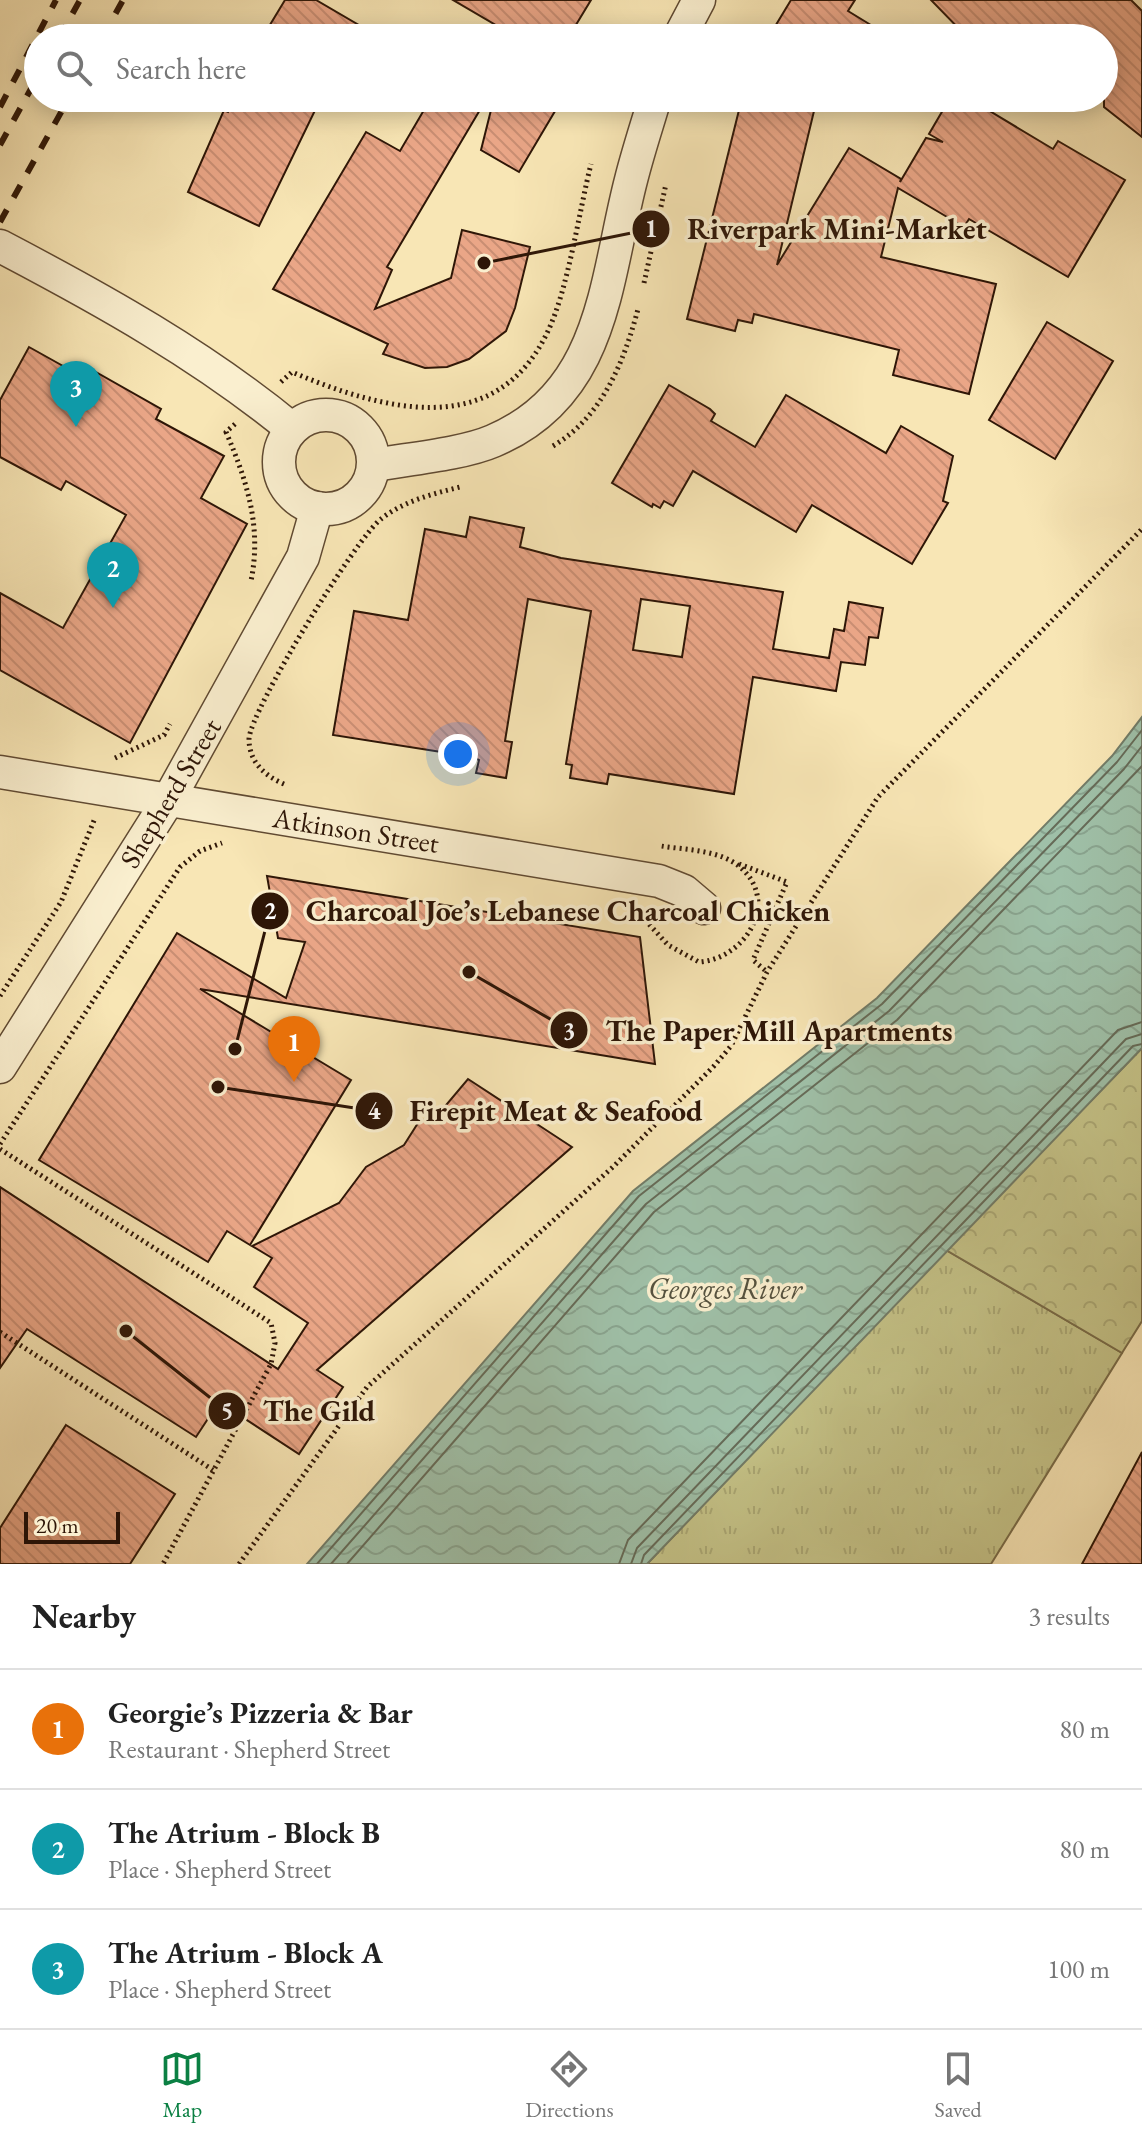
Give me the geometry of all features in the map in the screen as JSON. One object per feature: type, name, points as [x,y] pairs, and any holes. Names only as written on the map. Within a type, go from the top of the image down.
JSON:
[{"type":"street","points":[[686,24],[699,0]]},
{"type":"street","points":[[374,465],[492,442],[533,418],[561,393],[590,348],[604,305],[630,180],[651,112]]},
{"type":"street","points":[[0,246],[125,311],[228,377],[292,429]]},
{"type":"street","points":[[317,416],[345,419],[367,438],[374,465],[370,481],[348,504],[317,508],[303,503],[283,483],[279,455],[292,429],[317,416]]},
{"type":"street","name":"Shepherd Street","points":[[0,1067],[169,799],[303,557],[317,508]]},
{"type":"street","name":"Atkinson Street","points":[[0,772],[659,881],[684,891],[704,908]]},
{"type":"path","points":[[292,372],[342,393],[408,409],[444,408],[481,398],[509,383],[535,356],[550,328],[591,164]]},
{"type":"path","points":[[643,288],[668,178]]},
{"type":"path","points":[[544,451],[579,428],[596,408],[616,374],[639,303]]},
{"type":"path","points":[[226,432],[246,478],[254,520],[256,557],[250,586]]},
{"type":"path","points":[[286,785],[274,780],[256,764],[250,731],[334,581],[361,538],[381,519],[411,501],[469,484]]},
{"type":"path","points":[[239,1564],[367,1387],[614,1166],[714,1066],[731,1046],[767,972],[878,797],[1142,529]]},
{"type":"path","points":[[99,757],[114,759],[164,735],[172,722]]},
{"type":"path","points":[[0,996],[61,902],[95,824]]},
{"type":"path","points":[[163,1564],[271,1364],[275,1343],[271,1323],[0,1146],[180,867],[200,851],[224,843]]},
{"type":"path","points":[[646,843],[721,857],[787,882],[753,960],[767,972]]},
{"type":"path","points":[[630,907],[639,911],[668,945],[690,960],[709,961],[731,953],[753,928],[757,897],[742,869],[721,857]]},
{"type":"path","points":[[0,1332],[213,1470]]},
{"type":"green space","points":[[1142,1048],[1142,1321],[1122,1353],[946,1250]]},
{"type":"green space","points":[[946,1250],[1122,1353],[991,1564],[647,1564]]},
{"type":"water","name":"Georges River","points":[[1142,717],[1142,1048],[647,1564],[307,1564],[633,1191],[877,998],[1112,756]]},
{"type":"building","points":[[285,0],[316,0],[357,24],[270,24]]},
{"type":"building","points":[[453,0],[591,0],[576,24],[494,24]]},
{"type":"building","points":[[791,0],[855,0],[848,11],[869,24],[776,24]]},
{"type":"building","points":[[931,0],[1131,0],[1142,11],[1142,137],[1110,112],[1118,112],[1118,24],[954,24]]},
{"type":"building","points":[[223,112],[314,112],[259,226],[188,192]]},
{"type":"building","points":[[423,112],[479,112],[387,267],[392,270],[375,309],[451,278],[462,230],[530,247],[506,331],[469,359],[447,367],[425,368],[383,354],[388,344],[273,289],[366,132],[400,151]]},
{"type":"building","points":[[490,112],[554,112],[519,172],[481,150]]},
{"type":"building","points":[[739,112],[814,112],[777,265],[849,148],[901,179],[900,182],[926,138],[943,142],[929,134],[942,112],[991,112],[1053,149],[1058,141],[1125,180],[1068,277],[969,219],[964,227],[898,188],[881,257],[996,284],[969,394],[893,375],[899,350],[754,314],[752,323],[738,320],[735,331],[687,319]]},
{"type":"building","points":[[1047,322],[1113,361],[1055,459],[989,420]]},
{"type":"building","points":[[29,347],[81,376],[87,367],[161,409],[156,419],[224,456],[201,498],[247,524],[130,743],[0,670],[0,593],[63,628],[126,515],[66,481],[61,490],[0,457],[0,400]]},
{"type":"building","points":[[669,385],[710,409],[715,414],[711,421],[755,447],[786,395],[886,453],[901,426],[953,456],[943,501],[948,503],[912,564],[812,505],[796,532],[693,471],[673,506],[664,501],[660,508],[653,504],[652,507],[612,483]]},
{"type":"building","points":[[470,517],[524,528],[520,547],[561,558],[783,592],[773,649],[829,658],[834,629],[844,631],[849,602],[883,608],[878,638],[869,637],[865,665],[841,662],[836,691],[753,677],[734,794],[609,774],[607,784],[570,778],[572,765],[566,764],[591,611],[528,599],[505,741],[512,742],[506,778],[476,773],[479,760],[473,757],[333,735],[354,611],[408,620],[425,529],[466,537]],"holes":[[[641,599],[690,606],[682,657],[633,650]]]},
{"type":"building","points":[[267,876],[640,937],[655,1064],[200,989],[351,1080],[250,1245],[227,1231],[208,1262],[39,1160],[177,933],[286,998],[305,942],[278,938]]},
{"type":"building","points":[[468,1079],[572,1147],[317,1370],[343,1387],[299,1454],[219,1402],[196,1437],[27,1329],[0,1368],[0,1187],[278,1369],[308,1323],[254,1287],[272,1258],[252,1246],[339,1203],[366,1167],[404,1145],[418,1123],[442,1110]]},
{"type":"building","points":[[66,1425],[175,1494],[130,1564],[0,1564],[0,1528]]},
{"type":"building","points":[[1142,1452],[1142,1564],[1082,1564]]},
{"type":"railway","points":[[43,24],[56,0]]},
{"type":"railway","points":[[67,24],[80,0]]},
{"type":"railway","points":[[110,24],[123,0]]},
{"type":"railway","points":[[0,107],[24,61]]},
{"type":"railway","points":[[0,145],[24,101]]},
{"type":"railway","points":[[0,222],[61,112]]},
{"type":"place","name":"Riverpark Mini-Market","points":[[484,263]]},
{"type":"place","name":"The Atrium - Block A","points":[[76,427]]},
{"type":"place","name":"The Atrium - Block B","points":[[113,608]]},
{"type":"place","name":"The Paper Mill Apartments","points":[[469,972]]},
{"type":"place","name":"Charcoal Joe’s Lebanese Charcoal Chicken","points":[[235,1049]]},
{"type":"place","name":"Georgie’s Pizzeria & Bar","points":[[294,1082]]},
{"type":"place","name":"Firepit Meat & Seafood","points":[[218,1087]]},
{"type":"place","name":"The Gild","points":[[126,1331]]}]
